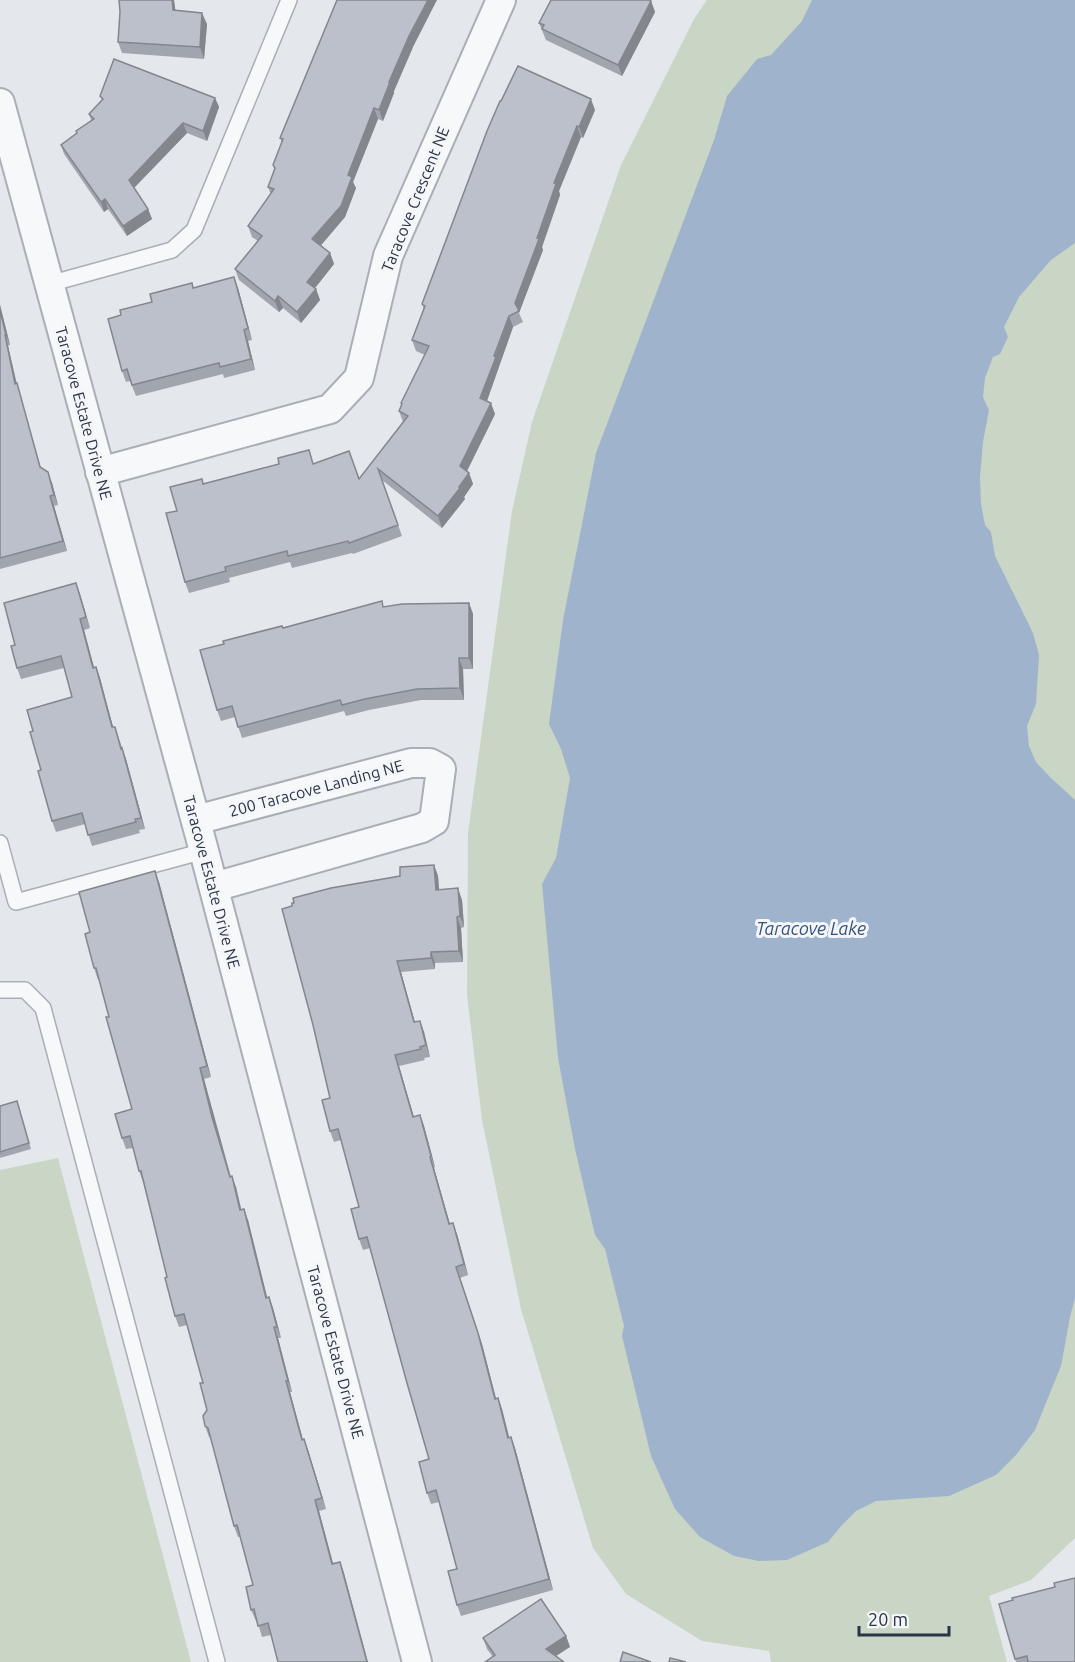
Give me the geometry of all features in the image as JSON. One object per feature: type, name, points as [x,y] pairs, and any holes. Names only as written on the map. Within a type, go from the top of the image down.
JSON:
[{"type":"street","name":"Taracove Crescent NE","points":[[100,472],[330,409],[358,378],[388,256],[501,0]]},
{"type":"street","name":"Taracove Estate Drive NE","points":[[0,103],[204,851],[417,1662]]},
{"type":"street","name":"200 Taracove Landing NE","points":[[195,820],[411,763],[430,763],[441,769],[434,821],[422,828],[213,887]]},
{"type":"lane","points":[[49,284],[172,250],[194,230],[289,0]]},
{"type":"lane","points":[[0,843],[16,902],[204,851]]},
{"type":"lane","points":[[0,990],[25,990],[44,1008],[217,1662]]},
{"type":"green space","name":"Taracove Lake","points":[[707,0],[1075,0],[1075,1538],[1031,1580],[989,1596],[1007,1662],[771,1662],[769,1651],[702,1641],[626,1594],[593,1548],[521,1309],[482,1120],[467,995],[468,833],[512,511],[532,422],[621,165],[694,19]]},
{"type":"green space","points":[[58,1158],[191,1662],[0,1662],[0,1170]]},
{"type":"water","name":"Taracove Lake","points":[[812,0],[1075,0],[1075,243],[1051,260],[1019,297],[1004,327],[1008,337],[1000,354],[993,357],[985,378],[983,397],[989,410],[980,477],[981,504],[985,525],[991,532],[995,556],[1033,633],[1039,655],[1036,704],[1027,726],[1029,746],[1036,762],[1075,800],[1075,1298],[1061,1366],[1035,1430],[1016,1455],[996,1475],[949,1496],[876,1501],[856,1511],[828,1542],[787,1560],[759,1561],[734,1556],[700,1537],[675,1509],[651,1456],[622,1336],[624,1326],[605,1249],[595,1235],[575,1149],[558,1058],[542,884],[556,858],[570,778],[561,749],[549,724],[563,620],[596,453],[714,140],[727,96],[757,59],[771,55],[802,21]]},
{"type":"building","points":[[119,0],[172,0],[173,10],[202,13],[200,47],[118,42]]},
{"type":"building","points":[[337,0],[428,0],[409,36],[379,110],[374,108],[348,175],[352,177],[341,206],[312,239],[330,253],[307,282],[316,289],[297,312],[278,296],[275,301],[235,269],[262,236],[248,226],[274,189],[268,187],[283,139],[280,138]]},
{"type":"building","points":[[551,0],[651,1],[618,65],[542,29],[544,25],[539,23]]},
{"type":"building","points":[[114,59],[215,98],[203,131],[183,123],[129,180],[148,209],[123,226],[105,199],[101,202],[61,145],[94,119],[89,114],[103,99],[100,96]]},
{"type":"building","points":[[518,66],[591,99],[579,127],[577,126],[554,183],[556,184],[537,238],[539,239],[515,303],[519,311],[509,316],[494,356],[496,357],[480,398],[491,403],[460,466],[469,473],[460,488],[438,516],[378,469],[398,525],[349,543],[348,541],[288,556],[287,551],[225,567],[226,571],[185,582],[166,513],[177,511],[170,487],[202,479],[203,484],[279,464],[278,458],[309,450],[313,464],[349,451],[359,479],[408,416],[399,411],[401,403],[429,346],[412,340],[425,306],[422,304],[487,131]]},
{"type":"building","points":[[234,277],[248,328],[244,330],[251,359],[220,367],[219,363],[132,385],[127,369],[122,371],[108,319],[121,315],[120,310],[152,302],[150,294],[192,283],[193,288]]},
{"type":"building","points":[[0,310],[15,384],[17,383],[40,467],[48,472],[54,495],[50,496],[63,541],[0,558]]},
{"type":"building","points":[[76,583],[86,617],[80,619],[93,668],[96,667],[112,727],[115,727],[122,748],[141,818],[135,819],[136,822],[88,835],[82,813],[52,821],[30,732],[33,731],[27,710],[72,697],[61,656],[17,668],[11,646],[15,645],[4,603]]},
{"type":"building","points":[[382,601],[383,607],[402,604],[469,603],[469,658],[459,658],[460,688],[417,689],[342,705],[340,700],[238,727],[232,706],[217,710],[200,650],[224,644],[223,641],[282,626],[283,628]]},
{"type":"building","points":[[434,865],[436,890],[458,888],[459,951],[431,952],[431,958],[397,961],[414,1022],[420,1021],[426,1045],[420,1047],[421,1049],[395,1055],[413,1117],[420,1115],[449,1224],[453,1223],[464,1264],[456,1267],[478,1333],[495,1399],[498,1398],[508,1438],[511,1437],[549,1579],[457,1605],[448,1571],[457,1569],[436,1490],[427,1493],[419,1462],[429,1459],[367,1237],[359,1239],[351,1209],[359,1207],[338,1129],[330,1131],[322,1100],[330,1098],[282,909],[292,906],[293,898],[331,888],[400,876],[400,867]]},
{"type":"building","points":[[155,871],[207,1066],[200,1068],[212,1117],[230,1177],[232,1176],[240,1210],[244,1209],[266,1298],[269,1297],[288,1381],[286,1381],[302,1440],[304,1439],[322,1498],[315,1500],[332,1564],[340,1562],[367,1662],[278,1662],[268,1623],[258,1626],[254,1609],[251,1610],[246,1587],[253,1585],[237,1525],[234,1526],[208,1428],[205,1426],[203,1416],[207,1410],[200,1383],[203,1383],[184,1314],[175,1316],[141,1171],[139,1171],[130,1136],[122,1138],[115,1114],[132,1109],[106,1017],[109,1017],[96,968],[94,968],[85,934],[90,932],[79,892]]},
{"type":"building","points":[[17,1101],[29,1143],[0,1152],[0,1106]]},
{"type":"building","points":[[1075,1578],[1075,1662],[1028,1662],[1027,1656],[1015,1659],[999,1604],[1013,1600],[1012,1598],[1055,1587],[1054,1583]]},
{"type":"building","points":[[541,1599],[566,1636],[546,1649],[564,1662],[485,1662],[495,1655],[483,1638]]},
{"type":"building","points":[[623,1652],[651,1662],[620,1662]]},
{"type":"building","points":[[670,1658],[686,1662],[669,1662]]}]
